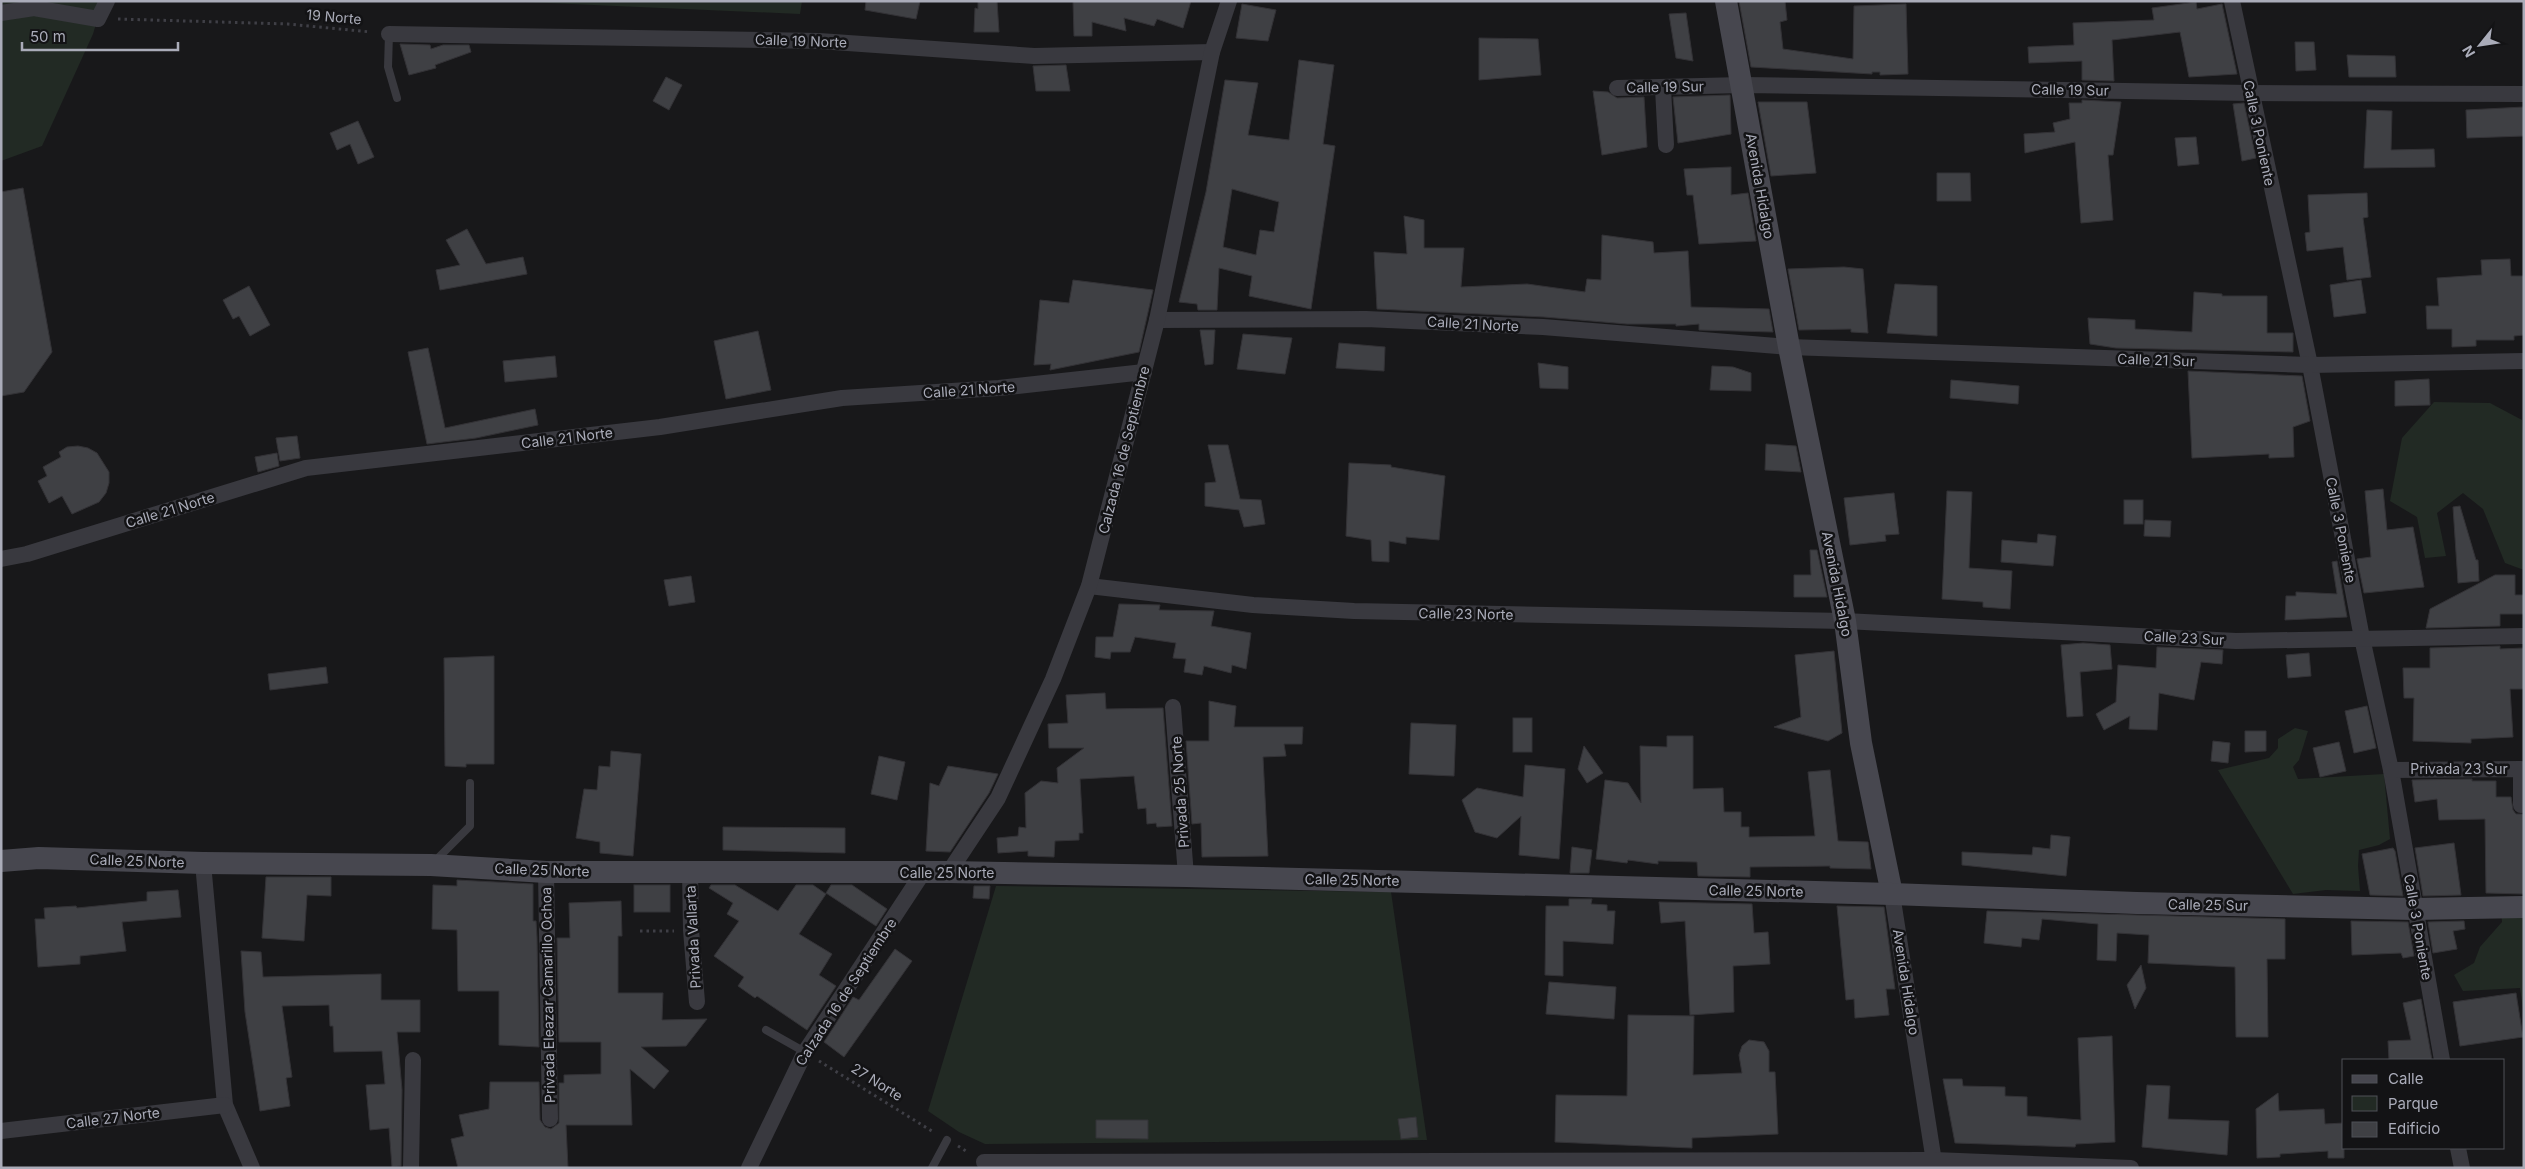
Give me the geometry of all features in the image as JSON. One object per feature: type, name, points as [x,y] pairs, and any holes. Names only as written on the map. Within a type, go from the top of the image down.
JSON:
[{"type":"street","points":[[1,13],[34,8],[98,19],[107,1]]},
{"type":"street","name":"Calzada 16 de Septiembre","points":[[949,872],[998,798],[1053,679],[1089,586],[1157,320],[1212,52],[1229,1]]},
{"type":"street","name":"Avenida Hidalgo","points":[[1726,1],[1743,85],[1789,347],[1845,621],[1861,743],[1892,894],[1935,1164]]},
{"type":"street","name":"Calle 3 Poniente","points":[[2232,1],[2310,365],[2362,638],[2391,770],[2442,1059]]},
{"type":"street","name":"Calle 19 Norte","points":[[389,34],[819,41],[1034,56],[1212,52]]},
{"type":"street","name":"Calle 19 Sur","points":[[1617,88],[1743,85],[2524,94]]},
{"type":"street","points":[[1664,88],[1666,145]]},
{"type":"street","name":"Calle 21 Norte","points":[[1157,320],[1366,318],[1543,328],[1789,347]]},
{"type":"street","name":"Calle 21 Sur","points":[[1789,347],[2310,365],[2524,361]]},
{"type":"street","name":"Calle 21 Norte","points":[[1,560],[27,554],[306,468],[660,427],[842,398],[999,388],[1144,372]]},
{"type":"street","name":"Calle 23 Norte","points":[[1089,586],[1253,606],[1354,611],[1845,621]]},
{"type":"street","name":"Calle 23 Sur","points":[[1845,621],[2236,641],[2524,636]]},
{"type":"street","name":"Privada 25 Norte","points":[[1173,707],[1186,876]]},
{"type":"street","name":"Privada 23 Sur","points":[[2391,770],[2521,769],[2521,805]]},
{"type":"street","name":"Calle 25 Norte","points":[[1,861],[39,858],[203,863],[431,865],[546,872],[690,871],[922,874],[949,872],[1186,876],[1892,894]]},
{"type":"street","points":[[203,863],[225,1105],[252,1168]]},
{"type":"street","name":"Privada Vallarta","points":[[690,871],[690,930],[697,1002]]},
{"type":"street","name":"Privada Eleazar Camarillo Ochoa","points":[[546,872],[550,1119]]},
{"type":"street","name":"Calzada 16 de Septiembre","points":[[749,1168],[805,1052],[922,874]]},
{"type":"street","name":"Calle 25 Sur","points":[[1892,894],[2137,903],[2414,909],[2524,907]]},
{"type":"street","points":[[411,1168],[413,1060]]},
{"type":"street","name":"Calle 27 Norte","points":[[1,1131],[225,1105]]},
{"type":"street","points":[[2458,1149],[2462,1168]]},
{"type":"street","points":[[984,1162],[1935,1164],[2131,1168]]},
{"type":"lane","points":[[389,34],[388,67],[397,98]]},
{"type":"lane","points":[[431,865],[470,826],[470,783]]},
{"type":"lane","points":[[766,1030],[805,1052]]},
{"type":"lane","points":[[932,1168],[946,1140]]},
{"type":"path","name":"19 Norte","points":[[98,19],[288,24],[389,34]]},
{"type":"path","points":[[640,931],[690,930]]},
{"type":"path","name":"27 Norte","points":[[805,1052],[984,1162]]},
{"type":"green space","points":[[1,1],[103,1],[93,34],[42,146],[1,161]]},
{"type":"green space","points":[[501,1],[802,1],[800,14]]},
{"type":"green space","points":[[2434,402],[2490,403],[2522,420],[2524,445],[2524,570],[2505,563],[2483,509],[2463,493],[2437,513],[2446,556],[2425,558],[2417,517],[2390,501],[2402,438]]},
{"type":"green space","points":[[2295,728],[2308,731],[2299,760],[2293,767],[2298,779],[2384,774],[2390,839],[2379,845],[2359,850],[2360,891],[2326,890],[2293,894],[2218,770],[2269,758],[2278,748],[2278,739]]},
{"type":"green space","points":[[996,886],[1391,892],[1427,1140],[985,1144],[959,1132],[928,1111]]},
{"type":"green space","points":[[2501,910],[2524,910],[2524,1016],[2520,988],[2463,991],[2454,975],[2474,963],[2480,947],[2502,922]]},
{"type":"building","points":[[866,1],[920,1],[916,19],[865,10]]},
{"type":"building","points":[[978,1],[997,1],[999,32],[974,32],[975,8],[978,9]]},
{"type":"building","points":[[1073,1],[1191,1],[1183,28],[1157,19],[1154,26],[1124,18],[1126,31],[1092,22],[1092,36],[1074,36]]},
{"type":"building","points":[[1739,1],[1785,1],[1787,20],[1780,22],[1783,49],[1853,59],[1854,6],[1906,4],[1908,74],[1880,75],[1880,72],[1872,72],[1872,74],[1751,67]]},
{"type":"building","points":[[2196,2],[2197,9],[2222,4],[2237,74],[2189,77],[2180,32],[2112,40],[2114,81],[2082,80],[2082,61],[2029,63],[2028,47],[2074,45],[2073,23],[2154,20],[2152,8]]},
{"type":"building","points":[[1242,4],[1276,10],[1268,41],[1236,38]]},
{"type":"building","points":[[1686,13],[1693,61],[1676,58],[1669,14]]},
{"type":"building","points":[[1479,38],[1538,39],[1541,75],[1479,80]]},
{"type":"building","points":[[2295,42],[2314,42],[2316,70],[2296,71]]},
{"type":"building","points":[[400,44],[430,45],[431,49],[443,45],[469,45],[471,52],[435,65],[436,68],[409,75]]},
{"type":"building","points":[[2347,55],[2395,56],[2396,77],[2349,77]]},
{"type":"building","points":[[1299,60],[1334,65],[1323,144],[1335,146],[1311,309],[1249,296],[1252,276],[1219,268],[1217,310],[1198,310],[1197,304],[1179,302],[1206,192],[1225,80],[1258,83],[1248,135],[1289,140]],"holes":[[[1232,189],[1279,202],[1274,232],[1260,230],[1256,255],[1223,247]]]},
{"type":"building","points":[[1066,65],[1070,91],[1036,91],[1033,66]]},
{"type":"building","points":[[666,77],[682,85],[669,110],[653,101]]},
{"type":"building","points":[[1593,91],[1608,92],[1617,98],[1644,97],[1647,147],[1602,155]]},
{"type":"building","points":[[1730,95],[1731,134],[1678,143],[1673,97]]},
{"type":"building","points":[[2082,100],[2121,102],[2113,155],[2108,155],[2113,220],[2081,223],[2075,142],[2025,153],[2024,134],[2055,132],[2053,123],[2070,119],[2069,103],[2082,103]]},
{"type":"building","points":[[1758,102],[1807,102],[1816,173],[1771,176]]},
{"type":"building","points":[[2244,103],[2256,158],[2242,161],[2233,104]]},
{"type":"building","points":[[2524,107],[2524,136],[2467,138],[2466,110]]},
{"type":"building","points":[[2367,110],[2392,111],[2391,150],[2434,149],[2435,167],[2364,168]]},
{"type":"building","points":[[358,121],[374,157],[358,164],[350,144],[337,150],[330,133]]},
{"type":"building","points":[[2196,137],[2199,164],[2178,166],[2175,138]]},
{"type":"building","points":[[1731,167],[1731,195],[1748,193],[1756,241],[1699,244],[1693,195],[1687,195],[1684,169]]},
{"type":"building","points":[[1937,173],[1970,173],[1971,201],[1937,201]]},
{"type":"building","points":[[23,188],[52,352],[24,392],[1,396],[1,192]]},
{"type":"building","points":[[2367,193],[2368,217],[2363,218],[2371,277],[2347,280],[2343,247],[2307,251],[2305,233],[2310,232],[2308,195]]},
{"type":"building","points":[[1404,216],[1424,220],[1424,248],[1464,248],[1461,287],[1527,284],[1585,292],[1587,279],[1601,280],[1602,235],[1653,242],[1654,253],[1688,251],[1691,307],[1769,309],[1773,332],[1699,330],[1699,324],[1676,326],[1676,324],[1627,324],[1544,317],[1377,309],[1374,252],[1407,254]]},
{"type":"building","points":[[467,229],[486,264],[523,257],[527,274],[440,290],[436,270],[460,265],[446,240]]},
{"type":"building","points":[[2510,259],[2511,276],[2524,276],[2524,335],[2514,336],[2514,340],[2476,340],[2476,346],[2452,347],[2452,329],[2427,329],[2426,306],[2439,306],[2437,278],[2482,275],[2481,260]]},
{"type":"building","points":[[1844,267],[1863,269],[1868,333],[1851,332],[1851,329],[1799,330],[1788,269]]},
{"type":"building","points":[[1073,280],[1153,290],[1139,352],[1050,370],[1051,364],[1034,365],[1040,300],[1069,303]]},
{"type":"building","points":[[2361,280],[2366,313],[2334,317],[2330,285]]},
{"type":"building","points":[[1895,284],[1937,286],[1937,336],[1887,333]]},
{"type":"building","points":[[249,286],[270,325],[250,336],[239,316],[233,319],[223,300]]},
{"type":"building","points":[[2194,292],[2222,294],[2222,296],[2267,296],[2267,333],[2293,333],[2293,352],[2116,348],[2090,344],[2088,318],[2135,320],[2135,329],[2192,332]]},
{"type":"building","points":[[1200,330],[1215,330],[1213,364],[1205,365]]},
{"type":"building","points":[[758,331],[771,390],[726,399],[714,341]]},
{"type":"building","points":[[1243,334],[1292,338],[1285,374],[1237,369]]},
{"type":"building","points":[[1339,343],[1385,347],[1384,371],[1336,368]]},
{"type":"building","points":[[428,348],[445,428],[535,409],[538,425],[476,438],[427,444],[408,352]]},
{"type":"building","points":[[555,356],[557,377],[505,382],[503,361]]},
{"type":"building","points":[[1538,363],[1568,367],[1568,389],[1540,388]]},
{"type":"building","points":[[1712,366],[1733,367],[1751,373],[1751,391],[1710,390]]},
{"type":"building","points":[[2188,371],[2302,376],[2310,421],[2293,427],[2294,457],[2269,458],[2269,454],[2192,458]]},
{"type":"building","points":[[2429,379],[2430,405],[2395,406],[2395,381]]},
{"type":"building","points":[[1951,380],[2019,386],[2018,404],[1950,398]]},
{"type":"building","points":[[297,436],[300,458],[280,461],[276,438]]},
{"type":"building","points":[[1766,444],[1796,446],[1801,472],[1765,470]]},
{"type":"building","points":[[1208,445],[1228,445],[1240,499],[1261,500],[1265,524],[1244,527],[1239,510],[1205,506],[1205,483],[1216,482]]},
{"type":"building","points":[[78,446],[88,448],[97,453],[109,472],[109,483],[106,493],[99,502],[72,514],[62,496],[49,503],[38,481],[47,476],[43,467],[61,457],[59,452],[67,447]]},
{"type":"building","points":[[277,453],[279,466],[258,472],[255,457]]},
{"type":"building","points":[[1349,463],[1391,465],[1391,467],[1445,476],[1439,540],[1406,537],[1406,544],[1389,541],[1389,562],[1372,561],[1371,540],[1346,536]]},
{"type":"building","points":[[2383,489],[2387,530],[2413,527],[2424,587],[2364,593],[2357,559],[2371,557],[2365,491]]},
{"type":"building","points":[[1947,491],[1972,492],[1969,568],[2012,571],[2010,609],[1983,607],[1983,602],[1942,599]]},
{"type":"building","points":[[1894,493],[1899,534],[1885,535],[1886,541],[1850,545],[1844,498]]},
{"type":"building","points":[[2124,500],[2143,500],[2143,524],[2124,524]]},
{"type":"building","points":[[2460,506],[2476,560],[2478,560],[2479,581],[2458,583],[2453,507]]},
{"type":"building","points":[[2145,520],[2171,521],[2170,537],[2144,536]]},
{"type":"building","points":[[2038,534],[2056,536],[2053,566],[2001,562],[2002,540],[2037,543]]},
{"type":"building","points":[[1810,550],[1817,550],[1827,597],[1794,597],[1794,575],[1811,575]]},
{"type":"building","points":[[2337,561],[2347,617],[2285,620],[2286,596],[2296,596],[2296,592],[2337,594],[2332,562]]},
{"type":"building","points":[[2495,575],[2515,575],[2515,595],[2524,595],[2524,614],[2500,614],[2500,626],[2426,628],[2430,609]]},
{"type":"building","points":[[691,576],[695,602],[669,606],[664,580]]},
{"type":"building","points":[[1119,604],[1160,605],[1159,610],[1214,611],[1211,626],[1251,633],[1246,669],[1232,665],[1231,673],[1204,666],[1202,675],[1184,672],[1186,659],[1173,658],[1176,643],[1135,637],[1130,652],[1111,652],[1110,659],[1095,657],[1096,637],[1113,637]]},
{"type":"building","points":[[2083,643],[2110,645],[2112,669],[2080,672],[2083,716],[2067,717],[2061,645]]},
{"type":"building","points":[[2500,646],[2500,649],[2524,648],[2524,689],[2510,689],[2513,737],[2471,739],[2471,743],[2413,741],[2414,698],[2404,698],[2403,668],[2430,668],[2430,648]]},
{"type":"building","points":[[2157,647],[2223,650],[2222,664],[2201,662],[2194,700],[2159,693],[2157,730],[2129,729],[2130,716],[2104,730],[2096,714],[2116,702],[2118,665],[2156,668]]},
{"type":"building","points":[[1834,651],[1842,733],[1828,741],[1774,727],[1801,717],[1795,655]]},
{"type":"building","points":[[2309,653],[2311,676],[2288,678],[2286,655]]},
{"type":"building","points":[[494,656],[494,764],[466,764],[466,767],[445,766],[444,658]]},
{"type":"building","points":[[326,667],[328,683],[270,690],[268,674]]},
{"type":"building","points":[[1105,693],[1106,709],[1163,708],[1172,826],[1157,827],[1156,823],[1147,824],[1146,808],[1138,809],[1134,776],[1080,779],[1083,833],[1079,833],[1079,840],[1055,841],[1054,857],[1028,856],[1028,851],[998,853],[997,838],[1018,836],[1019,827],[1026,828],[1025,793],[1041,781],[1058,783],[1057,768],[1084,748],[1049,748],[1048,724],[1068,723],[1066,695]]},
{"type":"building","points":[[1209,701],[1236,706],[1234,727],[1303,727],[1302,744],[1284,744],[1286,756],[1263,757],[1268,856],[1202,857],[1201,823],[1192,824],[1186,741],[1209,741]]},
{"type":"building","points":[[2367,706],[2376,748],[2354,753],[2345,711]]},
{"type":"building","points":[[1513,718],[1532,718],[1532,752],[1513,752]]},
{"type":"building","points":[[1411,723],[1456,725],[1454,776],[1409,774]]},
{"type":"building","points":[[2245,731],[2266,731],[2266,751],[2245,752]]},
{"type":"building","points":[[1667,736],[1693,736],[1693,789],[1723,788],[1724,812],[1741,812],[1741,827],[1749,827],[1749,837],[1815,836],[1808,772],[1830,770],[1838,841],[1868,842],[1871,869],[1830,868],[1830,866],[1750,867],[1750,877],[1698,876],[1697,862],[1658,861],[1658,864],[1628,860],[1627,863],[1596,859],[1605,780],[1628,783],[1641,803],[1640,746],[1667,747]]},
{"type":"building","points":[[2213,741],[2230,743],[2228,763],[2211,761]]},
{"type":"building","points":[[2339,742],[2346,771],[2320,777],[2313,748]]},
{"type":"building","points":[[1584,746],[1603,773],[1587,783],[1578,769]]},
{"type":"building","points":[[611,751],[641,754],[633,856],[600,853],[600,842],[576,838],[584,789],[597,790],[599,766],[610,767]]},
{"type":"building","points":[[879,756],[905,762],[897,800],[871,794]]},
{"type":"building","points":[[1525,765],[1565,769],[1559,859],[1519,855],[1521,816],[1497,838],[1475,832],[1462,800],[1477,788],[1523,797]]},
{"type":"building","points":[[948,766],[998,774],[989,793],[950,852],[926,851],[930,783],[939,786]]},
{"type":"building","points":[[2472,779],[2472,781],[2496,781],[2496,797],[2511,797],[2513,810],[2516,814],[2524,814],[2524,894],[2486,893],[2485,819],[2439,820],[2437,799],[2415,802],[2412,780]]},
{"type":"building","points":[[723,827],[845,828],[845,853],[723,850]]},
{"type":"building","points":[[2051,835],[2070,837],[2066,876],[1962,865],[1962,852],[2032,855],[2033,847],[2050,849]]},
{"type":"building","points":[[2454,843],[2461,895],[2423,896],[2415,848]]},
{"type":"building","points":[[1572,847],[1592,850],[1589,873],[1570,873]]},
{"type":"building","points":[[2393,848],[2403,896],[2370,895],[2362,854]]},
{"type":"building","points":[[266,877],[331,877],[331,896],[307,895],[304,941],[262,938]]},
{"type":"building","points":[[457,880],[533,884],[533,921],[536,921],[537,938],[539,1047],[499,1045],[499,991],[458,991],[457,930],[432,929],[433,885],[457,886]]},
{"type":"building","points":[[634,885],[670,885],[670,912],[634,912]]},
{"type":"building","points":[[711,885],[735,885],[778,911],[796,885],[813,885],[826,894],[799,934],[832,954],[819,975],[836,986],[807,1030],[757,996],[755,998],[738,986],[744,977],[714,956],[739,921],[727,914],[733,903],[709,888]]},
{"type":"building","points":[[831,885],[852,885],[887,909],[876,926],[826,893]]},
{"type":"building","points":[[974,886],[990,886],[989,899],[973,898]]},
{"type":"building","points":[[178,890],[181,917],[122,922],[126,951],[80,956],[80,964],[38,967],[35,919],[45,919],[44,908],[76,906],[77,908],[147,901],[147,892]]},
{"type":"building","points":[[1569,899],[1592,899],[1591,904],[1607,905],[1607,911],[1615,911],[1613,944],[1563,941],[1563,976],[1545,975],[1546,906],[1569,906]]},
{"type":"building","points":[[621,901],[622,936],[618,936],[618,993],[663,993],[662,1020],[707,1019],[686,1046],[641,1047],[669,1071],[654,1089],[630,1069],[632,1125],[566,1125],[568,1168],[458,1168],[451,1139],[464,1136],[459,1115],[489,1109],[490,1082],[539,1082],[540,1120],[545,1127],[551,1129],[559,1123],[559,1083],[564,1083],[564,1075],[601,1074],[601,1042],[559,1042],[557,938],[570,938],[569,903]]},
{"type":"building","points":[[1659,902],[1752,904],[1754,933],[1768,932],[1770,964],[1733,966],[1734,1012],[1690,1015],[1685,921],[1661,923]]},
{"type":"building","points":[[1837,906],[1884,907],[1895,989],[1886,989],[1889,1015],[1855,1018],[1854,999],[1846,1000]]},
{"type":"building","points":[[1987,911],[2285,919],[2285,959],[2267,959],[2268,1037],[2236,1037],[2235,967],[2148,963],[2149,935],[2117,933],[2116,961],[2097,960],[2098,924],[2042,919],[2039,940],[2022,938],[2021,947],[1984,943]]},
{"type":"building","points":[[2351,921],[2408,922],[2414,956],[2403,958],[2401,953],[2352,955]]},
{"type":"building","points":[[2464,921],[2465,929],[2453,931],[2457,949],[2433,953],[2428,922]]},
{"type":"building","points":[[895,949],[912,961],[844,1057],[824,1042],[853,997],[859,1000]]},
{"type":"building","points":[[241,951],[261,952],[263,977],[381,974],[381,1000],[420,1000],[420,1032],[397,1032],[402,1090],[401,1166],[392,1167],[389,1128],[370,1130],[366,1085],[385,1084],[382,1051],[334,1052],[333,1026],[330,1026],[329,1005],[282,1006],[292,1077],[286,1078],[290,1106],[260,1111],[245,1012]]},
{"type":"building","points":[[2141,965],[2146,988],[2135,1009],[2127,985]]},
{"type":"building","points":[[1549,982],[1616,987],[1614,1019],[1546,1014]]},
{"type":"building","points":[[2516,993],[2523,1037],[2460,1046],[2453,1002]]},
{"type":"building","points":[[2421,999],[2432,1059],[2389,1059],[2388,1041],[2411,1040],[2403,1003]]},
{"type":"building","points":[[1628,1015],[1694,1016],[1693,1075],[1742,1073],[1739,1055],[1742,1046],[1749,1040],[1764,1042],[1769,1051],[1769,1072],[1775,1072],[1778,1134],[1692,1138],[1692,1148],[1555,1142],[1556,1095],[1627,1096]]},
{"type":"building","points":[[2112,1036],[2115,1142],[2076,1144],[2075,1147],[1955,1143],[1943,1079],[1962,1079],[1963,1086],[2005,1087],[2005,1096],[2027,1097],[2027,1116],[2081,1120],[2078,1038]]},
{"type":"building","points":[[2147,1085],[2170,1086],[2168,1119],[2229,1121],[2227,1155],[2142,1147]]},
{"type":"building","points":[[2278,1093],[2279,1111],[2324,1109],[2325,1124],[2342,1123],[2344,1158],[2328,1158],[2328,1151],[2280,1154],[2280,1157],[2257,1158],[2256,1109]]},
{"type":"building","points":[[1416,1117],[1418,1137],[1401,1139],[1398,1119]]},
{"type":"building","points":[[1096,1120],[1148,1120],[1148,1139],[1096,1138]]}]
